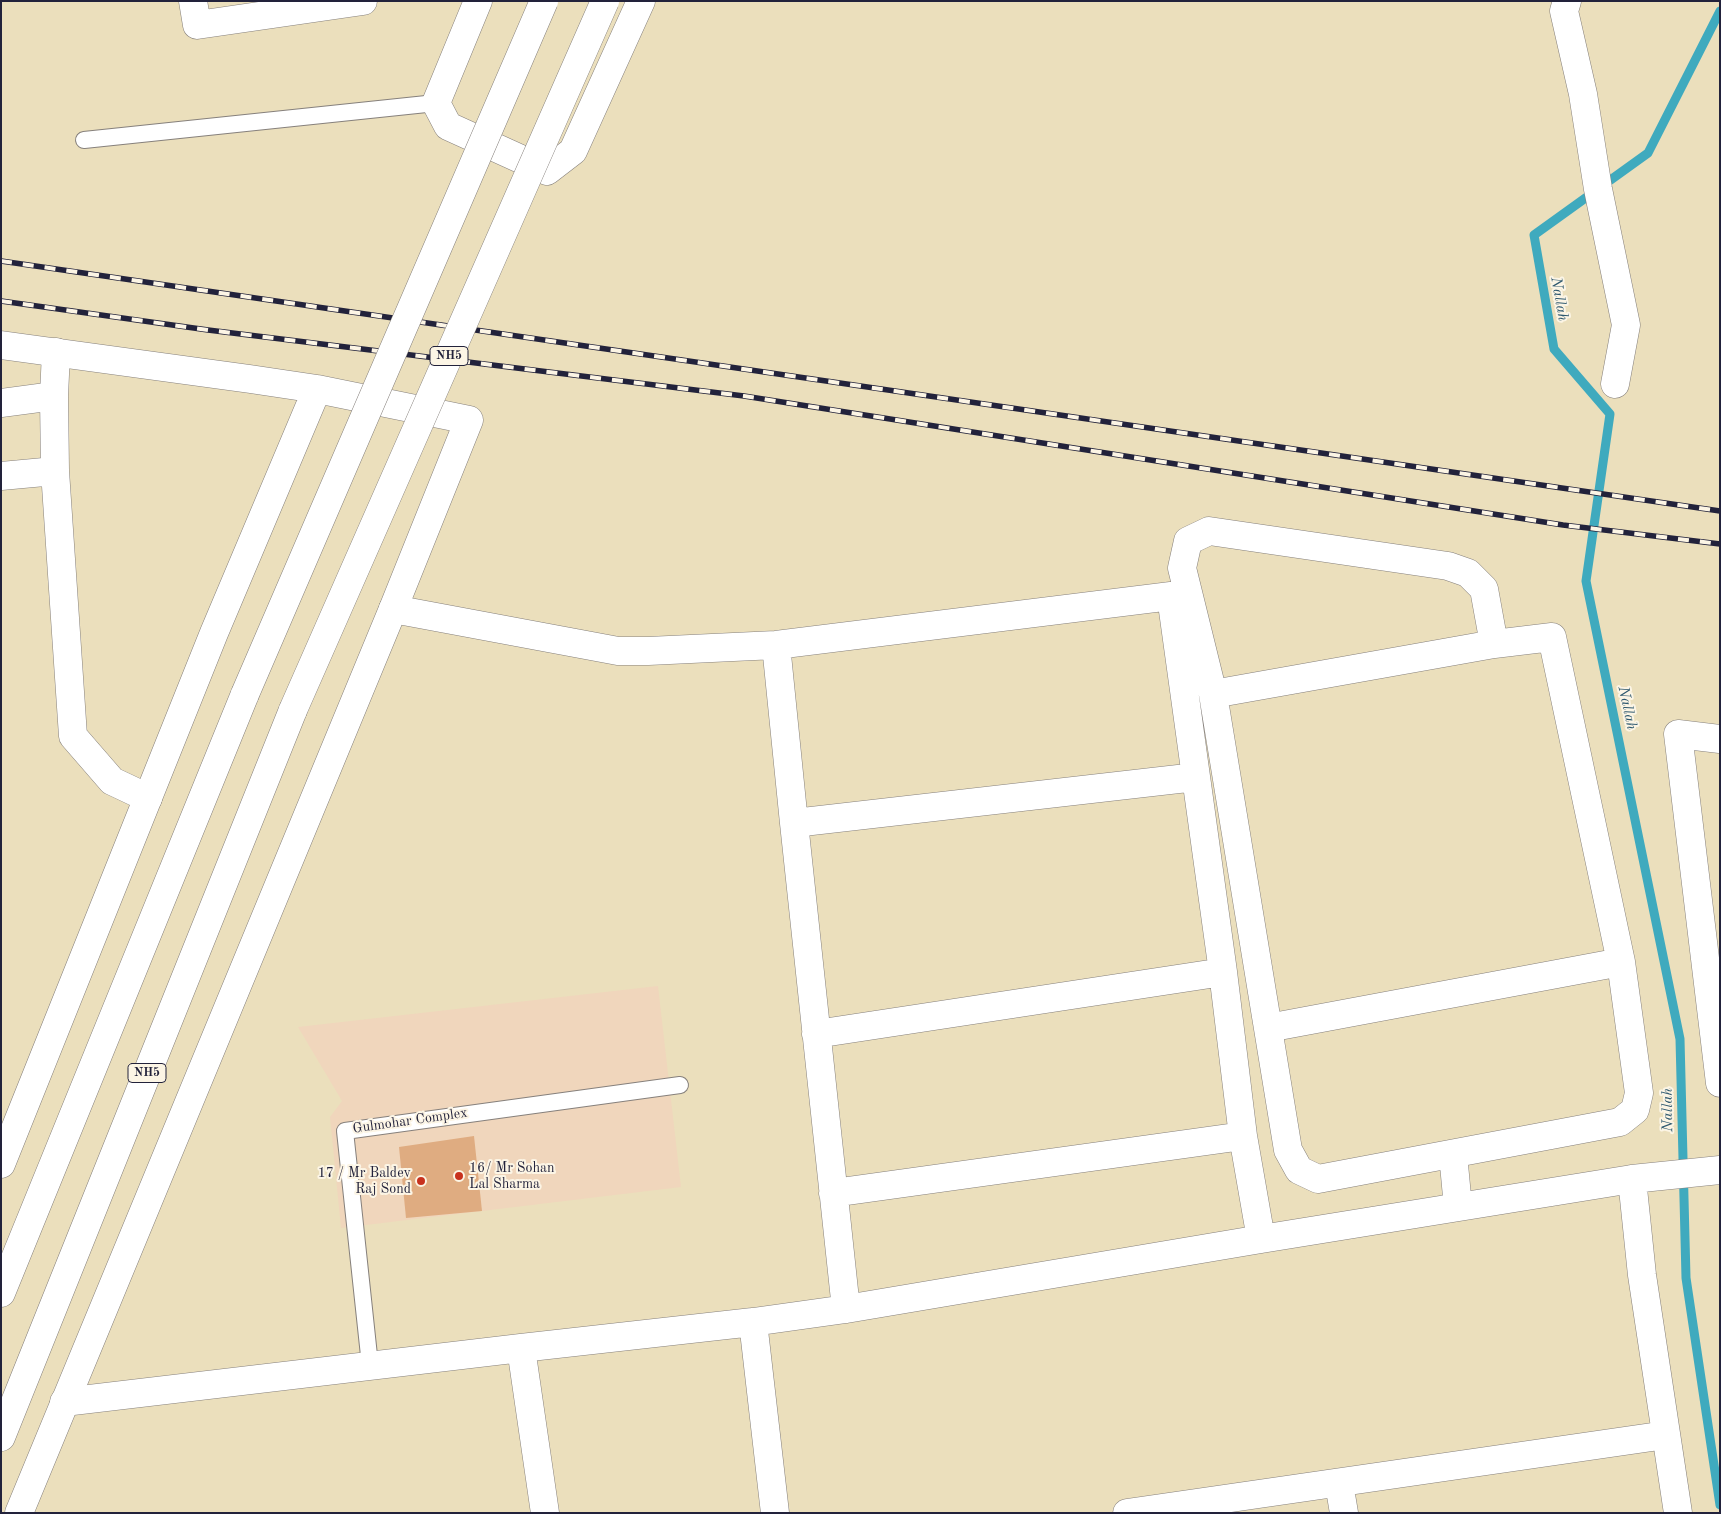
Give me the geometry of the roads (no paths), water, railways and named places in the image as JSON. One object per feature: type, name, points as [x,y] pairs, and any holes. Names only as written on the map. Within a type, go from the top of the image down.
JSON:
[{"type":"main road","points":[[194,1],[197,24],[363,1]]},
{"type":"main road","points":[[478,1],[436,103],[448,126],[547,171],[572,151],[641,1]]},
{"type":"main road","points":[[1,1293],[245,694],[544,1]]},
{"type":"main road","name":"NH5","points":[[1,1436],[293,710],[605,1]]},
{"type":"main road","points":[[1567,1],[1564,11],[1583,94],[1598,189],[1626,325],[1615,384]]},
{"type":"main road","points":[[1,345],[250,378],[317,389],[469,420],[393,609],[19,1513]]},
{"type":"main road","points":[[56,352],[54,396],[55,471],[73,736],[112,781],[148,798]]},
{"type":"main road","points":[[1,1164],[214,633],[317,389]]},
{"type":"main road","points":[[1,403],[54,396]]},
{"type":"main road","points":[[1,476],[55,471]]},
{"type":"main road","points":[[1213,694],[1494,644],[1552,637],[1621,962],[1639,1093],[1635,1110],[1620,1122],[1318,1179],[1299,1170],[1288,1150],[1213,694],[1182,568],[1188,541],[1209,531],[1448,566],[1468,574],[1484,589],[1494,644]]},
{"type":"main road","points":[[393,609],[618,651],[776,645],[1170,596],[1223,972],[1243,1136],[1261,1239]]},
{"type":"main road","points":[[776,645],[846,1309]]},
{"type":"main road","points":[[1720,739],[1678,734],[1720,1084]]},
{"type":"main road","points":[[794,823],[1196,777]]},
{"type":"main road","points":[[1268,1028],[1621,962]]},
{"type":"main road","points":[[816,1034],[1223,972]]},
{"type":"main road","points":[[833,1193],[1243,1136]]},
{"type":"main road","points":[[1453,1154],[1458,1207]]},
{"type":"main road","points":[[64,1402],[753,1322],[846,1309],[1632,1179],[1720,1170]]},
{"type":"main road","points":[[1632,1179],[1642,1275],[1678,1513]]},
{"type":"main road","points":[[753,1322],[775,1513]]},
{"type":"main road","points":[[521,1348],[545,1513]]},
{"type":"main road","points":[[1127,1513],[1666,1436]]},
{"type":"main road","points":[[1339,1483],[1344,1513]]},
{"type":"lane","points":[[84,140],[436,103]]},
{"type":"lane","name":"Gulmohar Complex","points":[[370,1366],[345,1131],[680,1085]]},
{"type":"waterway","name":"Nallah","points":[[1720,11],[1648,153],[1534,235],[1554,349],[1610,414],[1586,581],[1680,1039],[1686,1278],[1720,1505]]},
{"type":"railway","points":[[1,261],[1720,511]]},
{"type":"railway","points":[[1,301],[208,330],[744,396],[1563,525],[1720,544]]},
{"type":"place","name":"16/ Mr Sohan Lal Sharma","points":[[459,1176]]},
{"type":"place","name":"17 / Mr Baldev Raj Sond","points":[[421,1181]]}]
